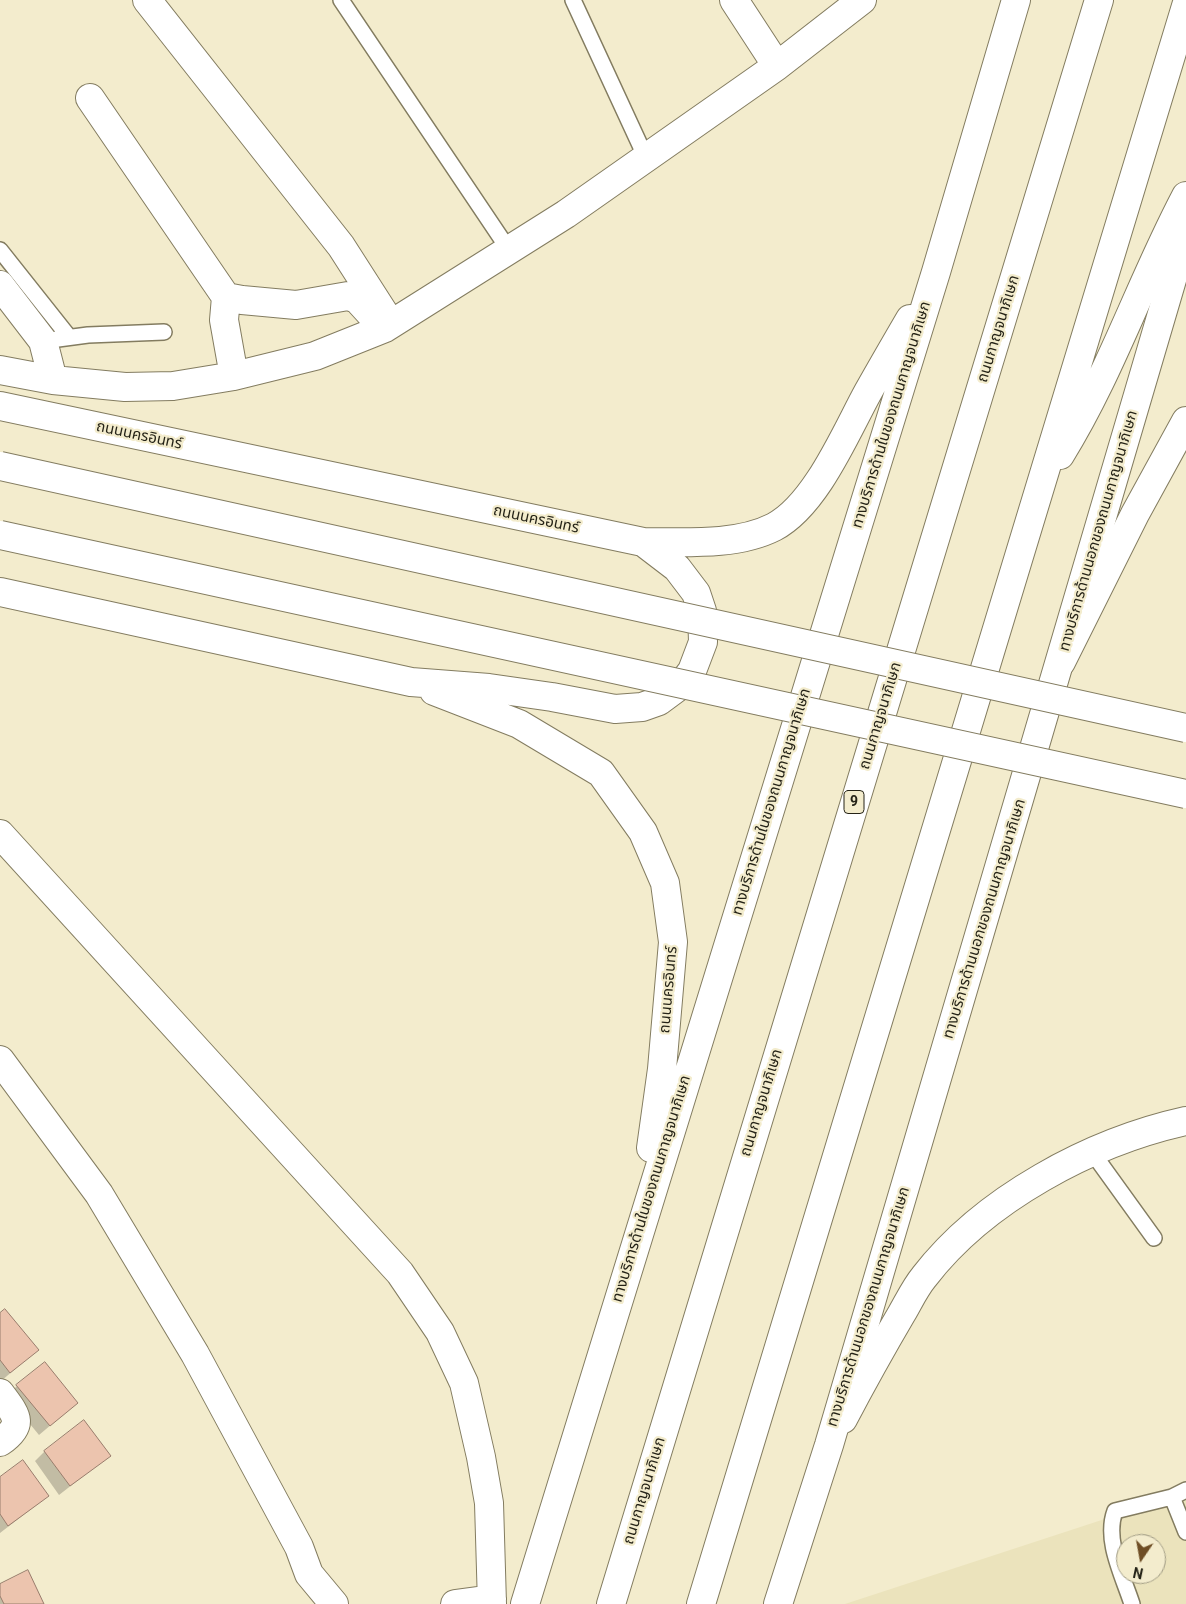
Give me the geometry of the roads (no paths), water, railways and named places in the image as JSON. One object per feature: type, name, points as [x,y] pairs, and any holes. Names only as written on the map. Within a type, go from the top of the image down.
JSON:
[{"type":"main road","points":[[147,0],[341,246],[388,326]]},
{"type":"main road","points":[[734,0],[777,66]]},
{"type":"main road","points":[[0,370],[53,380],[126,387],[172,386],[234,376],[315,356],[388,326],[509,250],[646,158],[777,66],[862,0]]},
{"type":"main road","name":"ทางบริการด้านในของถนนกาญจนาภิเษก","points":[[525,1604],[640,1226],[936,272],[1016,0]]},
{"type":"main road","name":"ถนนกาญจนาภิเษก","points":[[611,1604],[1099,0]]},
{"type":"main road","points":[[700,1604],[1186,6]]},
{"type":"main road","points":[[90,98],[226,296],[224,320],[234,376]]},
{"type":"main road","points":[[1038,490],[1073,435],[1105,374],[1158,252],[1186,196]]},
{"type":"main road","name":"ทางบริการด้านนอกของถนนกาญจนาภิเษก","points":[[778,1604],[828,1445],[1061,662],[1186,232]]},
{"type":"main road","name":"ถนนนครอินทร์","points":[[0,406],[643,542],[681,542],[750,536],[773,528],[791,517],[809,495],[838,449],[936,272]]},
{"type":"main road","points":[[0,285],[56,339],[53,380]]},
{"type":"main road","points":[[226,296],[242,300],[296,305],[348,296],[357,299],[388,326]]},
{"type":"main road","points":[[1061,662],[1135,514],[1186,421]]},
{"type":"main road","points":[[0,466],[1186,728]]},
{"type":"main road","points":[[0,535],[1186,794]]},
{"type":"main road","points":[[0,592],[411,682],[488,688],[552,697],[615,710],[642,707],[659,701],[682,684],[692,671],[703,642],[702,611],[696,593],[677,568],[643,542]]},
{"type":"main road","name":"ถนนนครอินทร์","points":[[411,682],[519,724],[601,773],[643,832],[665,883],[674,942],[662,1069],[640,1226]]},
{"type":"main road","points":[[0,834],[400,1273],[440,1332],[464,1383],[481,1457],[488,1503],[492,1602],[455,1604]]},
{"type":"main road","points":[[0,1060],[99,1194],[195,1354],[299,1547],[309,1574],[334,1604]]},
{"type":"main road","points":[[828,1445],[924,1277],[969,1229],[1028,1186],[1092,1152],[1168,1125],[1186,1121]]},
{"type":"main road","points":[[0,1394],[16,1416],[17,1424],[13,1432],[0,1442]]},
{"type":"lane","points":[[341,0],[509,250]]},
{"type":"lane","points":[[573,0],[646,158]]},
{"type":"lane","points":[[0,250],[56,339],[164,332]]},
{"type":"lane","points":[[1092,1152],[1154,1238]]},
{"type":"lane","points":[[1132,1604],[1111,1536],[1111,1523],[1115,1512],[1172,1497],[1186,1490]]},
{"type":"lane","points":[[1172,1497],[1186,1532]]}]
